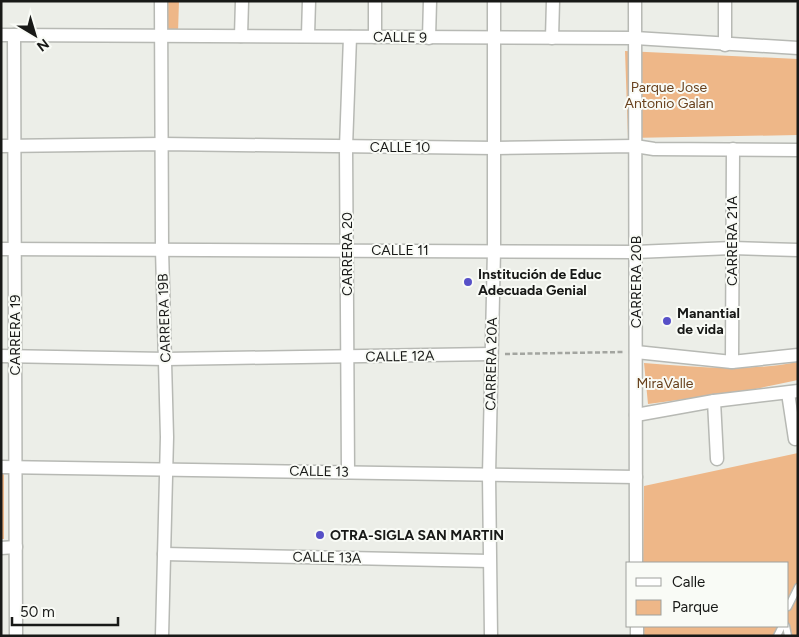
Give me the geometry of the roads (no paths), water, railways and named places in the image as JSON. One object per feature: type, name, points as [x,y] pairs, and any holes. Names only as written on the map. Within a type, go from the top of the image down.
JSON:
[{"type":"street","name":"CARRERA 19B","points":[[161,1],[162,250],[166,359],[166,468],[162,636]]},
{"type":"street","points":[[241,36],[242,1]]},
{"type":"street","points":[[308,35],[309,1]]},
{"type":"street","points":[[375,37],[376,1]]},
{"type":"street","points":[[429,38],[430,1]]},
{"type":"street","name":"CARRERA 20A","points":[[491,636],[489,475],[494,250],[494,1]]},
{"type":"street","points":[[552,38],[553,1]]},
{"type":"street","name":"CARRERA 20B","points":[[635,1],[636,562]]},
{"type":"street","points":[[725,1],[725,45]]},
{"type":"street","name":"CALLE 9","points":[[8,35],[635,38],[798,48]]},
{"type":"street","name":"CARRERA 19","points":[[8,35],[14,146],[16,636]]},
{"type":"street","name":"CARRERA 20","points":[[348,472],[346,147],[350,37]]},
{"type":"street","name":"CALLE 10","points":[[1,146],[162,144],[494,148],[635,146],[654,149],[798,150]]},
{"type":"street","name":"CARRERA 21A","points":[[732,362],[733,149]]},
{"type":"street","name":"CALLE 11","points":[[1,249],[636,252],[732,248],[798,250]]},
{"type":"street","points":[[636,352],[732,362],[798,354]]},
{"type":"street","name":"CALLE 12A","points":[[1,356],[166,359],[491,354]]},
{"type":"street","points":[[636,415],[714,402],[793,392],[795,439]]},
{"type":"street","points":[[714,402],[717,459]]},
{"type":"street","name":"CALLE 13","points":[[1,467],[166,468],[636,477]]},
{"type":"street","points":[[1,548],[16,547]]},
{"type":"street","name":"CALLE 13A","points":[[164,554],[489,561]]},
{"type":"lane","points":[[789,605],[798,588]]},
{"type":"place","name":"Institución de Educ Adecuada Genial","points":[[468,282]]},
{"type":"place","name":"Manantial de vida","points":[[667,321]]},
{"type":"place","name":"OTRA-SIGLA SAN MARTIN","points":[[320,535]]},
{"type":"park label","name":"Parque Jose Antonio Galan","points":[[669,95]]},
{"type":"park label","name":"MiraValle","points":[[665,383]]}]
